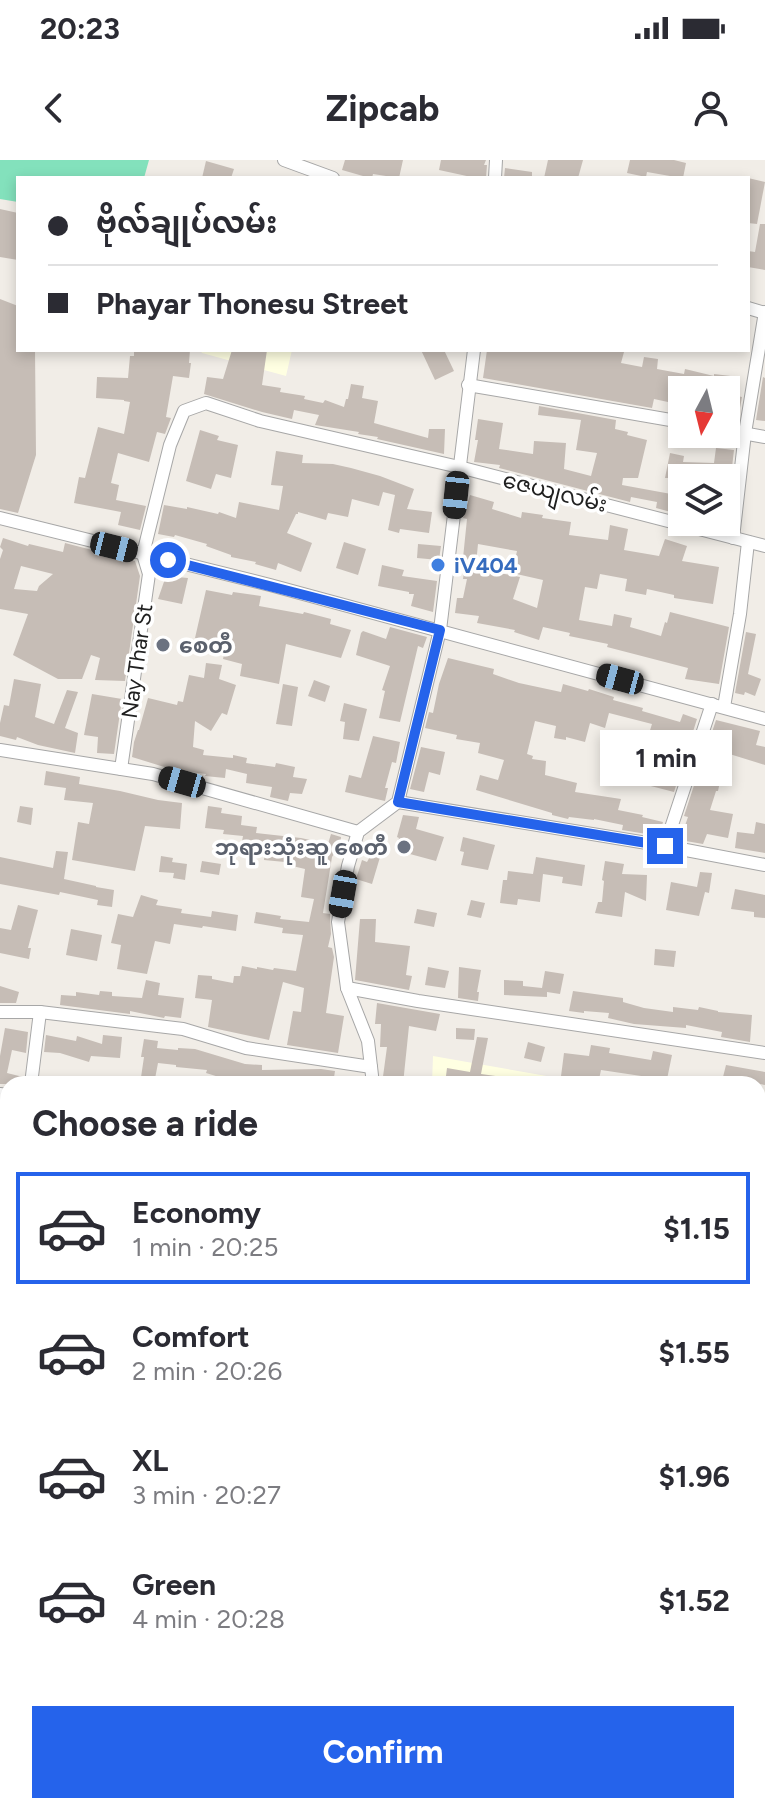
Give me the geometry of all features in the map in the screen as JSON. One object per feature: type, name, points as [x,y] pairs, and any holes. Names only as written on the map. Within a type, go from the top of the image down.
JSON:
[{"type":"street","points":[[284,160],[328,176]]},
{"type":"street","points":[[733,538],[745,433],[765,312]]},
{"type":"street","points":[[372,1076],[368,1041],[347,988],[338,922],[358,832],[398,802],[440,630],[474,352]]},
{"type":"street","points":[[468,385],[668,420]]},
{"type":"street","name":"ဇေယျလမ်း","points":[[206,403],[260,421],[459,467],[765,546]]},
{"type":"street","name":"Nay Thar St","points":[[121,769],[149,574],[143,554],[170,445],[184,411],[206,403]]},
{"type":"street","points":[[740,432],[765,437]]},
{"type":"street","points":[[0,518],[440,630],[765,719]]},
{"type":"street","points":[[665,846],[718,706],[740,614],[748,542]]},
{"type":"street","points":[[0,750],[153,774],[358,832]]},
{"type":"street","points":[[398,802],[765,865]]},
{"type":"street","points":[[347,988],[765,1053]]},
{"type":"street","points":[[0,1012],[40,1012],[183,1029],[246,1048],[371,1067]]},
{"type":"street","points":[[32,1076],[40,1012]]},
{"type":"shaded area","points":[[201,352],[292,352],[286,376]]},
{"type":"shaded area","points":[[433,1056],[547,1076],[432,1076]]},
{"type":"green space","points":[[0,160],[149,160],[145,176],[16,176],[16,202],[0,199]]},
{"type":"building","points":[[345,160],[403,160],[399,176],[363,176],[342,170]]},
{"type":"building","points":[[441,160],[486,160],[484,165],[487,165],[486,176],[467,176],[439,170]]},
{"type":"building","points":[[548,160],[583,160],[579,176],[544,176]]},
{"type":"building","points":[[630,160],[686,163],[683,176],[627,173]]},
{"type":"building","points":[[206,161],[234,169],[232,176],[202,176]]},
{"type":"building","points":[[505,168],[532,172],[532,176],[504,176]]},
{"type":"building","points":[[750,178],[765,182],[757,224],[750,223]]},
{"type":"building","points":[[0,209],[16,213],[16,260],[0,257]]},
{"type":"building","points":[[760,224],[765,224],[765,270],[750,267],[750,251],[755,252]]},
{"type":"building","points":[[0,299],[16,305],[16,352],[35,352],[36,455],[18,513],[0,509]]},
{"type":"building","points":[[134,352],[190,352],[191,363],[189,378],[173,376],[166,417],[171,418],[165,434],[157,432],[149,462],[118,453],[111,483],[119,485],[116,500],[146,506],[140,530],[118,525],[121,512],[74,503],[79,477],[85,478],[98,427],[124,434],[130,402],[96,398],[97,377],[128,378],[130,356],[134,356]]},
{"type":"building","points":[[231,352],[267,352],[262,385],[305,396],[304,399],[323,403],[325,400],[344,407],[351,384],[364,386],[362,398],[378,401],[374,423],[428,438],[429,429],[445,429],[444,454],[359,432],[315,425],[319,415],[294,410],[292,419],[204,394],[207,377],[223,379]]},
{"type":"building","points":[[422,352],[445,352],[454,371],[435,380]]},
{"type":"building","points":[[487,352],[624,352],[621,363],[642,367],[644,357],[658,359],[657,369],[684,374],[685,369],[714,376],[668,376],[668,402],[654,399],[652,408],[483,378]]},
{"type":"building","points":[[765,378],[765,421],[756,420]]},
{"type":"building","points":[[539,406],[616,420],[615,429],[647,440],[638,478],[623,478],[622,485],[668,493],[668,511],[656,508],[657,502],[631,497],[630,502],[499,468],[500,465],[474,462],[478,419],[503,423],[499,449],[533,454],[534,441],[566,443],[564,469],[591,476],[597,453],[576,450],[581,420],[538,415]]},
{"type":"building","points":[[200,430],[219,436],[217,440],[238,445],[231,478],[216,474],[211,489],[186,481]]},
{"type":"building","points":[[716,448],[734,450],[732,464],[668,464],[668,478],[665,478],[670,453],[684,456],[683,462],[714,463]]},
{"type":"building","points":[[276,451],[303,455],[302,463],[351,468],[414,489],[407,509],[432,512],[429,533],[388,530],[395,495],[383,492],[379,506],[352,499],[348,517],[328,513],[326,520],[298,512],[287,533],[312,543],[301,572],[278,563],[276,570],[231,557],[207,544],[175,535],[158,534],[164,505],[219,512],[236,518],[239,502],[279,510],[283,486],[271,485]]},
{"type":"building","points":[[470,495],[494,502],[492,509],[521,518],[522,512],[571,522],[569,535],[608,540],[610,525],[628,529],[624,550],[659,556],[665,539],[687,546],[682,561],[719,567],[713,604],[674,598],[674,595],[647,589],[646,595],[625,591],[627,579],[600,574],[597,589],[585,587],[579,620],[612,626],[614,614],[632,618],[630,627],[661,636],[670,612],[729,627],[719,684],[685,679],[688,668],[607,647],[608,644],[569,636],[570,633],[543,627],[539,640],[515,630],[477,623],[479,616],[455,613],[457,598],[463,598],[467,579],[463,579],[467,519],[463,518]],"holes":[[[478,544],[517,551],[512,573],[543,580],[537,608],[513,599],[520,577],[479,569],[480,565],[476,564]]]},
{"type":"building","points":[[3,538],[63,552],[65,543],[135,561],[140,576],[125,681],[95,680],[100,658],[91,655],[82,679],[58,679],[13,655],[28,614],[0,609],[0,559],[3,550],[0,547]],"holes":[[[21,566],[53,574],[37,591],[14,589]]]},
{"type":"building","points":[[344,542],[366,549],[358,575],[336,568]]},
{"type":"building","points":[[418,544],[441,546],[439,560],[417,558]]},
{"type":"building","points":[[382,565],[404,570],[402,576],[437,581],[433,612],[411,606],[414,594],[378,586]]},
{"type":"building","points":[[166,576],[188,578],[182,604],[158,599]]},
{"type":"building","points":[[206,590],[261,596],[259,606],[331,619],[330,624],[351,630],[341,658],[286,644],[279,684],[240,676],[242,664],[223,659],[226,646],[195,638]]},
{"type":"building","points":[[390,627],[427,637],[423,648],[418,646],[400,722],[379,718],[385,691],[382,690],[390,666],[356,655],[363,631],[386,639]]},
{"type":"building","points":[[746,632],[756,634],[748,674],[761,679],[755,696],[745,692],[744,695],[735,693]]},
{"type":"building","points":[[448,658],[494,669],[493,674],[519,683],[561,692],[563,684],[589,689],[614,697],[613,700],[643,708],[642,711],[680,722],[683,714],[697,719],[674,792],[643,784],[647,767],[652,769],[655,745],[646,743],[652,724],[609,713],[605,728],[590,723],[585,742],[566,737],[566,740],[554,738],[556,726],[535,721],[527,754],[533,756],[532,759],[546,761],[545,775],[577,783],[575,792],[621,799],[618,810],[663,822],[659,836],[622,830],[623,825],[594,819],[568,819],[552,815],[476,790],[480,775],[498,780],[504,760],[478,753],[480,743],[456,739],[457,735],[425,728],[429,712],[433,713]]},
{"type":"building","points":[[206,663],[222,665],[219,679],[236,685],[227,715],[222,713],[211,731],[195,721],[193,747],[204,750],[203,755],[233,758],[233,755],[247,758],[246,763],[275,767],[276,763],[295,767],[293,777],[307,779],[302,794],[290,793],[288,801],[270,797],[272,787],[246,783],[247,774],[226,769],[225,778],[205,776],[132,757],[148,698],[177,705],[178,701],[183,702],[189,675],[204,678]]},
{"type":"building","points":[[14,679],[41,684],[35,717],[54,724],[67,690],[78,692],[65,728],[78,733],[75,753],[17,737],[16,740],[0,736],[4,705],[9,706]]},
{"type":"building","points":[[314,680],[330,686],[325,702],[308,696]]},
{"type":"building","points":[[283,684],[298,687],[292,726],[276,724]]},
{"type":"building","points":[[92,694],[122,699],[114,754],[97,753],[98,737],[84,735]]},
{"type":"building","points":[[344,703],[367,709],[359,741],[343,739],[345,722],[340,721]]},
{"type":"building","points":[[716,720],[760,731],[756,745],[765,747],[765,765],[707,747]]},
{"type":"building","points":[[373,736],[400,742],[396,763],[392,762],[385,788],[388,788],[385,801],[345,792],[349,775],[361,778]]},
{"type":"building","points":[[421,747],[445,752],[440,775],[429,772],[424,792],[410,789]]},
{"type":"building","points":[[700,767],[722,772],[710,810],[733,814],[728,838],[707,834],[703,844],[680,840],[688,817],[684,816]]},
{"type":"building","points":[[46,771],[80,777],[79,784],[182,803],[180,829],[145,826],[135,871],[72,860],[78,822],[89,824],[93,803],[64,800],[66,788],[44,785]]},
{"type":"building","points":[[20,806],[33,808],[31,825],[17,822]]},
{"type":"building","points":[[208,806],[222,808],[221,813],[242,816],[241,825],[257,827],[256,833],[328,844],[331,834],[341,837],[339,855],[332,857],[323,913],[330,914],[328,947],[332,948],[334,957],[326,1013],[344,1016],[338,1053],[287,1045],[293,1011],[301,1012],[304,988],[283,982],[269,1040],[208,1027],[212,1000],[195,998],[198,975],[233,983],[234,976],[240,976],[242,966],[296,971],[303,935],[282,933],[283,928],[254,923],[256,912],[281,916],[280,919],[309,922],[314,899],[301,897],[305,869],[285,862],[264,860],[265,850],[241,847],[243,836],[205,828]]},
{"type":"building","points":[[403,815],[419,817],[416,829],[444,837],[436,861],[395,850]]},
{"type":"building","points":[[756,822],[765,824],[765,853],[735,848],[737,832],[754,834]]},
{"type":"building","points":[[382,835],[386,837],[372,884],[356,879],[362,860],[367,862]]},
{"type":"building","points":[[463,837],[495,845],[488,870],[461,865]]},
{"type":"building","points":[[56,851],[68,852],[64,879],[114,890],[112,907],[97,905],[98,900],[60,892],[59,895],[0,884],[0,857],[53,868]]},
{"type":"building","points":[[161,856],[173,858],[172,862],[187,864],[185,880],[173,878],[174,873],[159,872]]},
{"type":"building","points":[[536,857],[585,865],[582,886],[562,883],[563,877],[543,874],[540,902],[518,899],[517,905],[500,903],[503,880],[507,880],[508,871],[533,874]]},
{"type":"building","points":[[202,861],[221,864],[219,875],[200,872]]},
{"type":"building","points":[[605,861],[624,864],[622,874],[647,875],[646,901],[625,892],[622,917],[595,913],[598,902],[602,902]]},
{"type":"building","points":[[700,872],[712,873],[709,893],[705,892],[699,916],[666,910],[671,882],[697,887]]},
{"type":"building","points":[[735,889],[765,895],[765,918],[754,917],[754,912],[731,909]]},
{"type":"building","points":[[141,895],[158,900],[156,905],[182,909],[181,913],[211,917],[212,911],[238,915],[236,931],[174,924],[170,944],[155,941],[147,974],[117,969],[121,945],[111,943],[118,914],[133,917]]},
{"type":"building","points":[[471,900],[485,903],[481,918],[467,915]]},
{"type":"building","points":[[18,905],[38,910],[28,948],[31,948],[29,959],[0,953],[0,928],[11,930]]},
{"type":"building","points":[[417,909],[437,913],[434,927],[414,923]]},
{"type":"building","points":[[360,919],[376,919],[375,942],[410,946],[406,975],[412,976],[409,990],[355,980]]},
{"type":"building","points":[[71,929],[102,935],[97,961],[66,955]]},
{"type":"building","points":[[655,949],[676,951],[674,967],[654,965]]},
{"type":"building","points":[[428,967],[449,971],[445,988],[425,985]]},
{"type":"building","points":[[459,967],[481,970],[478,1001],[458,998]]},
{"type":"building","points":[[545,971],[564,974],[560,994],[547,992],[547,997],[504,995],[504,980],[523,981],[523,986],[542,988]]},
{"type":"building","points":[[146,980],[160,983],[158,995],[184,998],[181,1018],[60,1005],[61,995],[76,996],[76,992],[99,995],[100,991],[112,992],[112,996],[142,998]]},
{"type":"building","points":[[0,986],[19,992],[16,1003],[0,1003]]},
{"type":"building","points":[[573,991],[623,998],[623,1002],[644,1008],[673,1012],[673,1007],[698,1010],[699,1007],[752,1015],[750,1042],[721,1037],[722,1032],[686,1025],[686,1028],[634,1024],[608,1018],[609,1013],[569,1011]]},
{"type":"building","points":[[377,1003],[440,1014],[436,1031],[409,1026],[404,1076],[383,1076],[387,1047],[380,1047],[381,1024],[375,1024]]},
{"type":"building","points":[[5,1028],[28,1032],[26,1053],[12,1050],[7,1073],[19,1076],[0,1076]]},
{"type":"building","points":[[456,1028],[475,1029],[474,1040],[456,1039]]},
{"type":"building","points":[[46,1035],[76,1041],[77,1036],[102,1044],[103,1035],[122,1037],[120,1058],[91,1056],[89,1062],[60,1053],[44,1052]]},
{"type":"building","points":[[477,1037],[488,1038],[481,1074],[496,1076],[446,1076],[447,1068],[470,1072]]},
{"type":"building","points":[[144,1039],[158,1041],[157,1048],[195,1049],[245,1064],[262,1065],[262,1070],[335,1071],[334,1076],[216,1076],[206,1073],[207,1070],[158,1063],[156,1076],[141,1076],[144,1057],[141,1057]]},
{"type":"building","points":[[528,1042],[545,1047],[541,1062],[524,1058]]},
{"type":"building","points":[[591,1045],[610,1048],[609,1053],[651,1060],[653,1051],[672,1055],[668,1076],[601,1070],[600,1076],[561,1076],[564,1053],[589,1056]]},
{"type":"building","points":[[726,1065],[765,1072],[765,1076],[723,1076]]},
{"type":"place","name":"iV404","points":[[438,565]]},
{"type":"place","name":"စေတီ","points":[[163,645]]},
{"type":"place","name":"ဘုရားသုံးဆူ စေတီ","points":[[404,847]]},
{"type":"route","points":[[168,560],[440,630],[398,802],[665,846]]}]
